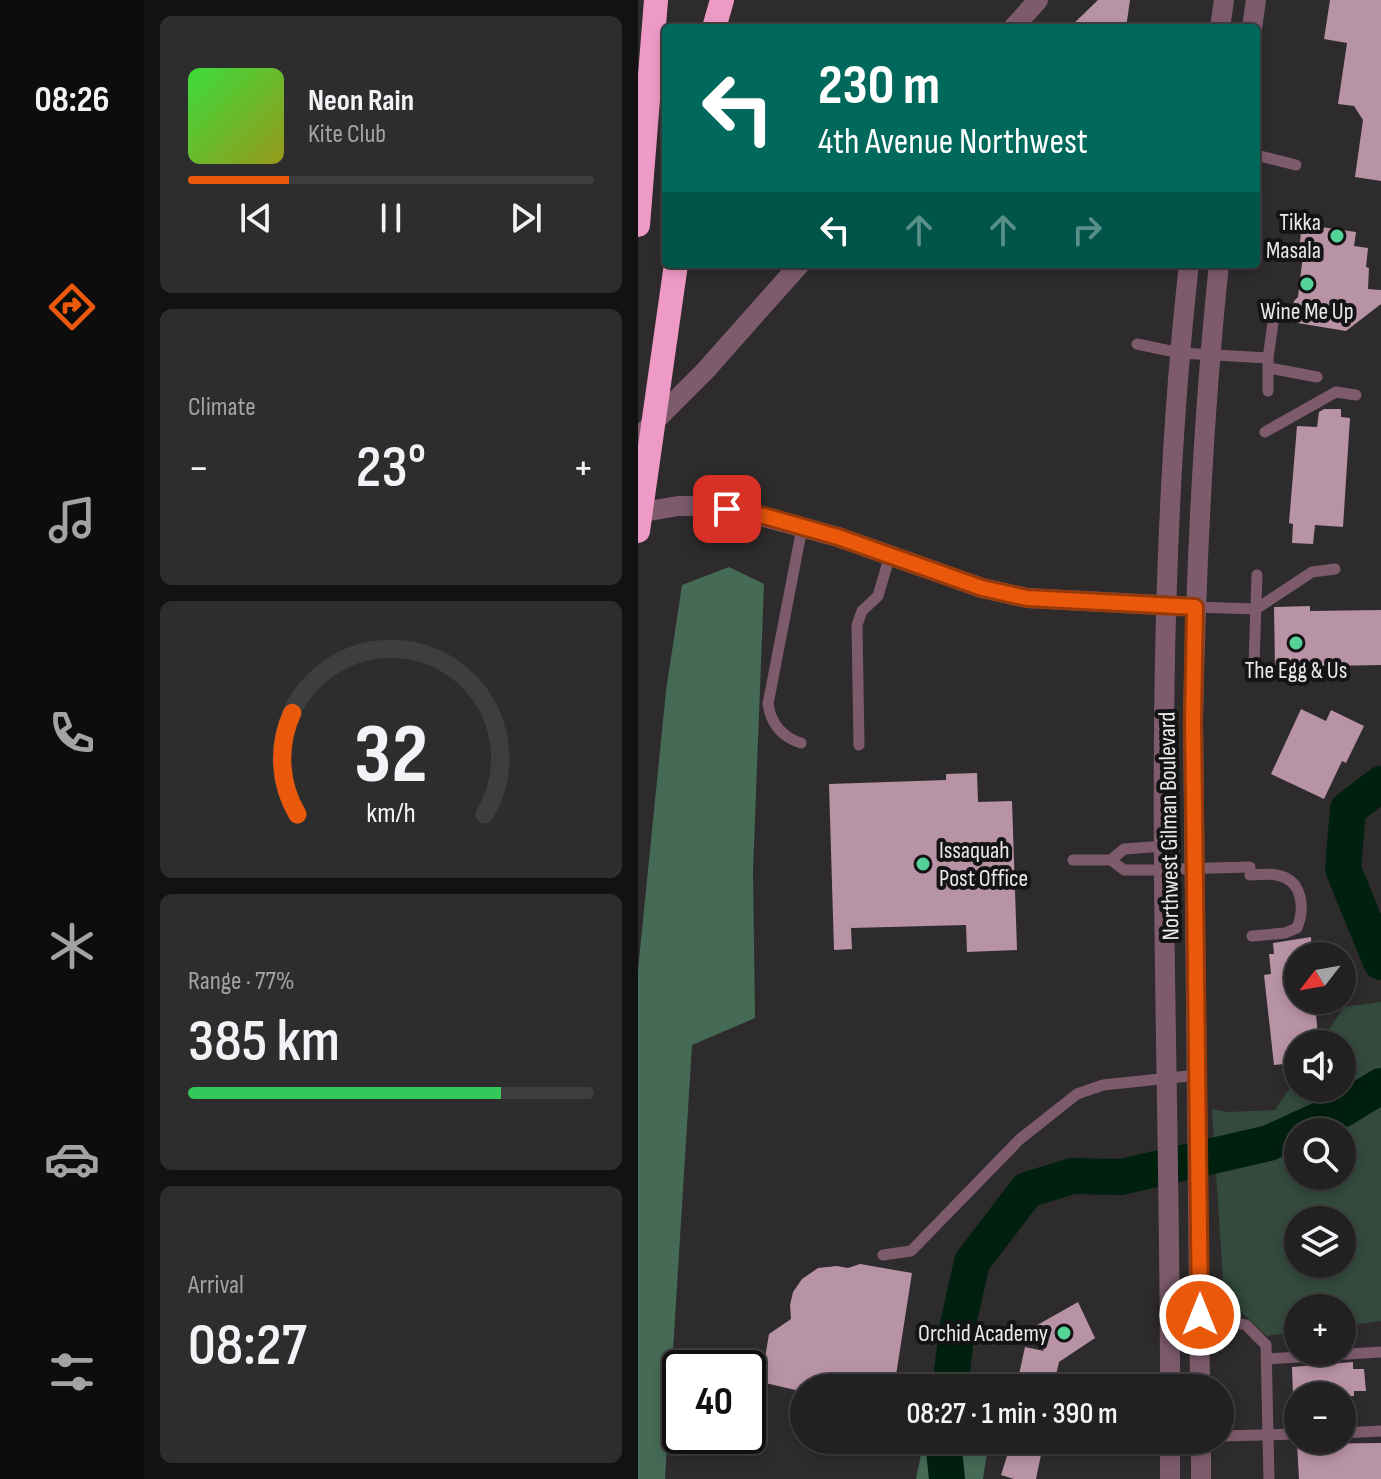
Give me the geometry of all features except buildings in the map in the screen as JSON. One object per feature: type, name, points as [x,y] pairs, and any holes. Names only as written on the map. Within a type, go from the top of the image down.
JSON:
[{"type":"highway","points":[[638,225],[656,0]]},
{"type":"highway","points":[[715,24],[722,0]]},
{"type":"highway","points":[[638,531],[675,268]]},
{"type":"street","points":[[1017,24],[1038,0]]},
{"type":"street","points":[[1221,24],[1224,0]]},
{"type":"street","points":[[1253,24],[1256,0]]},
{"type":"street","points":[[638,438],[705,371],[796,268]]},
{"type":"street","name":"Northwest Gilman Boulevard","points":[[1170,1374],[1165,870],[1167,605],[1180,353],[1189,268]]},
{"type":"street","name":"Northwest Gilman Boulevard","points":[[1200,1374],[1195,607],[1209,354],[1219,268]]},
{"type":"street","points":[[638,513],[678,506],[707,506],[764,516],[890,555],[982,588],[1027,598],[1195,607]]},
{"type":"street","points":[[1170,1454],[1170,1479]]},
{"type":"street","points":[[1201,1454],[1201,1479]]},
{"type":"lane","points":[[1260,156],[1296,165]]},
{"type":"lane","points":[[1268,391],[1273,323]]},
{"type":"lane","points":[[1137,344],[1180,353],[1268,363],[1317,377]]},
{"type":"lane","points":[[1265,432],[1336,392],[1356,395]]},
{"type":"lane","points":[[801,743],[784,735],[775,725],[768,704],[802,528]]},
{"type":"lane","points":[[859,745],[857,625],[862,611],[878,596],[890,555]]},
{"type":"lane","points":[[1195,607],[1256,609],[1312,572],[1335,569]]},
{"type":"lane","points":[[1254,663],[1257,575]]},
{"type":"lane","points":[[1165,808],[1173,830],[1174,869],[1250,871],[1277,875],[1289,880],[1299,891],[1301,919],[1297,928],[1285,933],[1252,936]]},
{"type":"lane","points":[[1111,860],[1124,849],[1165,846]]},
{"type":"lane","points":[[1073,860],[1111,860],[1124,870],[1165,870]]},
{"type":"lane","points":[[883,1255],[911,1251],[1019,1140],[1077,1094],[1103,1085],[1198,1075]]},
{"type":"lane","points":[[1200,1315],[1246,1325],[1266,1345],[1269,1479]]},
{"type":"lane","points":[[1267,1359],[1381,1352]]},
{"type":"lane","points":[[1356,1432],[1381,1431]]},
{"type":"lane","points":[[1234,1436],[1284,1434]]},
{"type":"green space","points":[[729,567],[764,584],[753,871],[755,1018],[692,1045],[673,1350],[662,1350],[662,1454],[667,1454],[665,1479],[638,1479],[638,970],[666,691],[682,585]]},
{"type":"green space","points":[[1381,1002],[1381,1321],[1356,1324],[1356,1294],[1284,1294],[1284,1334],[1267,1336],[1224,1296],[1212,1109],[1227,1112],[1275,1110],[1284,1097],[1284,1102],[1356,1102],[1356,1030],[1328,1030],[1339,1014],[1356,1014],[1356,1005]]},
{"type":"green space","points":[[921,1454],[987,1454],[983,1479],[916,1479]]},
{"type":"waterway","points":[[1381,784],[1348,809],[1343,869],[1381,962]]},
{"type":"waterway","points":[[952,1374],[957,1329],[972,1262],[1027,1190],[1072,1176],[1121,1177],[1269,1143],[1343,1109],[1381,1086]]},
{"type":"waterway","points":[[944,1454],[947,1479]]},
{"type":"place","name":"Tikka Masala","points":[[1337,236]]},
{"type":"place","name":"Wine Me Up","points":[[1307,284]]},
{"type":"place","name":"The Egg & Us","points":[[1296,643]]},
{"type":"place","name":"Issaquah Post Office","points":[[923,864]]},
{"type":"place","name":"Orchid Academy","points":[[1064,1333]]},
{"type":"route","points":[[727,509],[838,537],[982,588],[1027,598],[1195,607],[1193,720],[1200,1315]]}]
